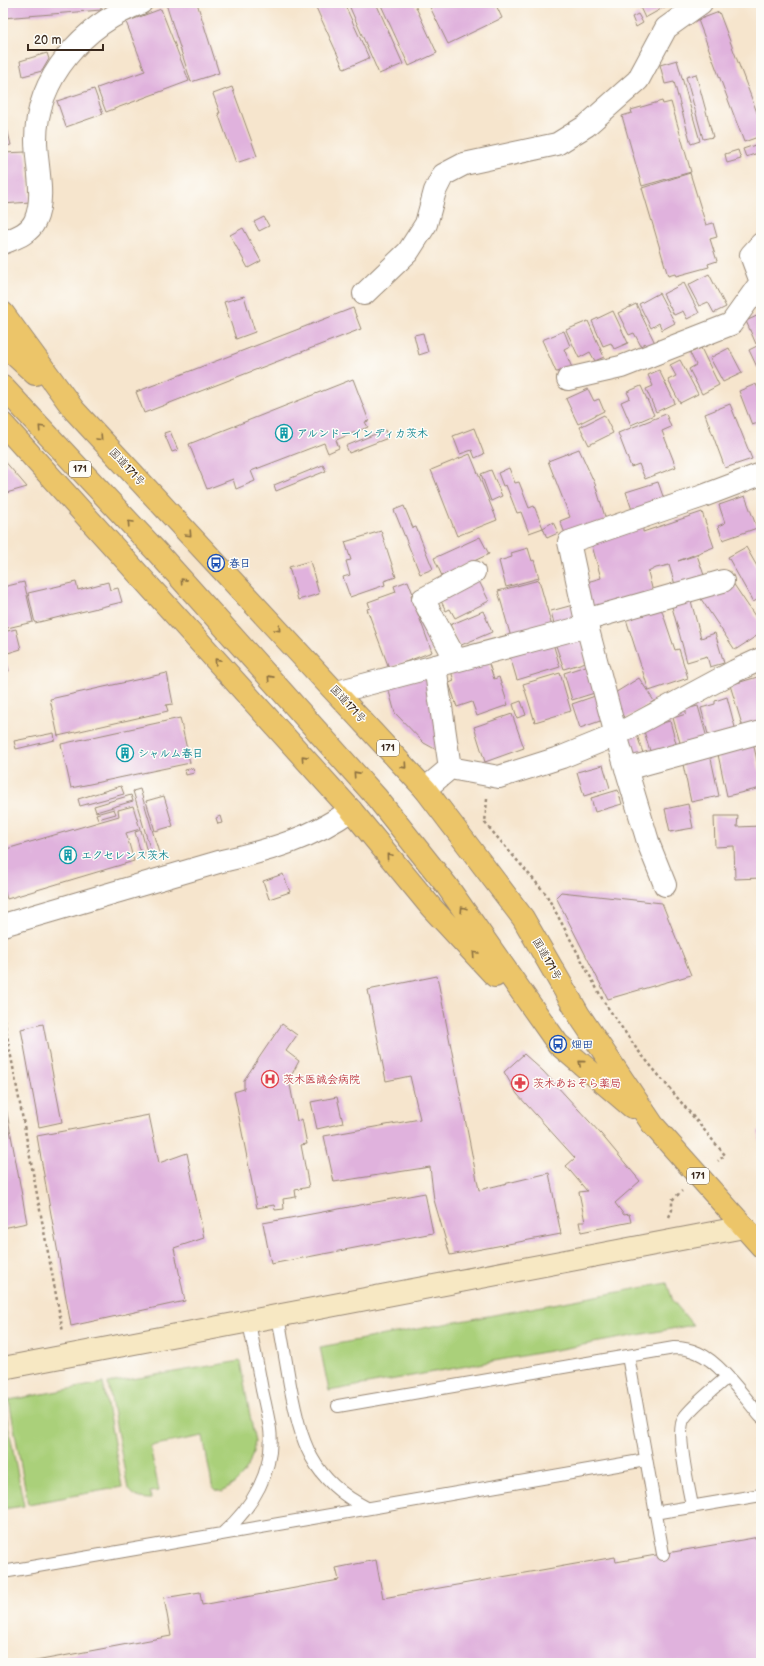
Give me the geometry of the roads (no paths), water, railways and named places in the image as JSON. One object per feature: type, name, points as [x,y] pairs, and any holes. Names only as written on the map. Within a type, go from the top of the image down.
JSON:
[{"type":"highway","name":"国道171号","points":[[3,313],[74,410],[337,692],[425,789],[523,918],[579,1015],[653,1125],[761,1246]]},
{"type":"highway","points":[[3,344],[74,410]]},
{"type":"highway","name":"国道171号","points":[[3,387],[157,552],[388,810],[447,886],[558,1044],[653,1125]]},
{"type":"highway","points":[[3,424],[351,810],[431,907],[558,1044]]},
{"type":"street","points":[[3,243],[21,236],[34,222],[40,199],[36,139],[39,113],[48,85],[74,46],[98,26],[126,9],[141,3]]},
{"type":"street","points":[[364,294],[408,252],[426,224],[435,190],[443,175],[464,164],[557,144],[586,126],[638,80],[666,28],[701,3]]},
{"type":"street","points":[[568,379],[621,367],[731,324],[761,282],[751,255],[761,244]]},
{"type":"street","points":[[665,885],[649,845],[616,735],[586,623],[569,542],[703,496],[761,474]]},
{"type":"street","points":[[456,660],[423,599],[474,572]]},
{"type":"street","points":[[337,692],[586,623],[724,581]]},
{"type":"street","points":[[450,768],[499,777],[562,757],[616,735],[735,671],[761,659]]},
{"type":"street","points":[[435,666],[450,768]]},
{"type":"street","points":[[626,769],[761,732]]},
{"type":"street","points":[[425,789],[450,768]]},
{"type":"street","points":[[3,925],[222,861],[250,855],[319,830],[336,821],[351,810]]},
{"type":"street","points":[[3,1368],[744,1227]]},
{"type":"lane","points":[[278,1316],[298,1424],[305,1445],[322,1474],[330,1483],[347,1497],[367,1508]]},
{"type":"lane","points":[[223,1533],[250,1505],[262,1482],[269,1456],[270,1430],[249,1322]]},
{"type":"lane","points":[[338,1406],[666,1349],[683,1348],[699,1353],[707,1358],[727,1377],[761,1417]]},
{"type":"lane","points":[[628,1356],[662,1554]]},
{"type":"lane","points":[[692,1506],[680,1436],[681,1423],[689,1413],[727,1377]]},
{"type":"lane","points":[[3,1572],[646,1460]]},
{"type":"lane","points":[[655,1513],[761,1495]]},
{"type":"place","name":"アルンドーインディカ茨木","points":[[284,433]]},
{"type":"place","name":"春日","points":[[216,563]]},
{"type":"place","name":"シャルム春日","points":[[125,753]]},
{"type":"place","name":"エクセレンス茨木","points":[[68,855]]},
{"type":"place","name":"畑田","points":[[558,1044]]},
{"type":"place","name":"茨木医誠会病院","points":[[270,1079]]},
{"type":"place","name":"茨木あおぞら薬局","points":[[520,1083]]}]
